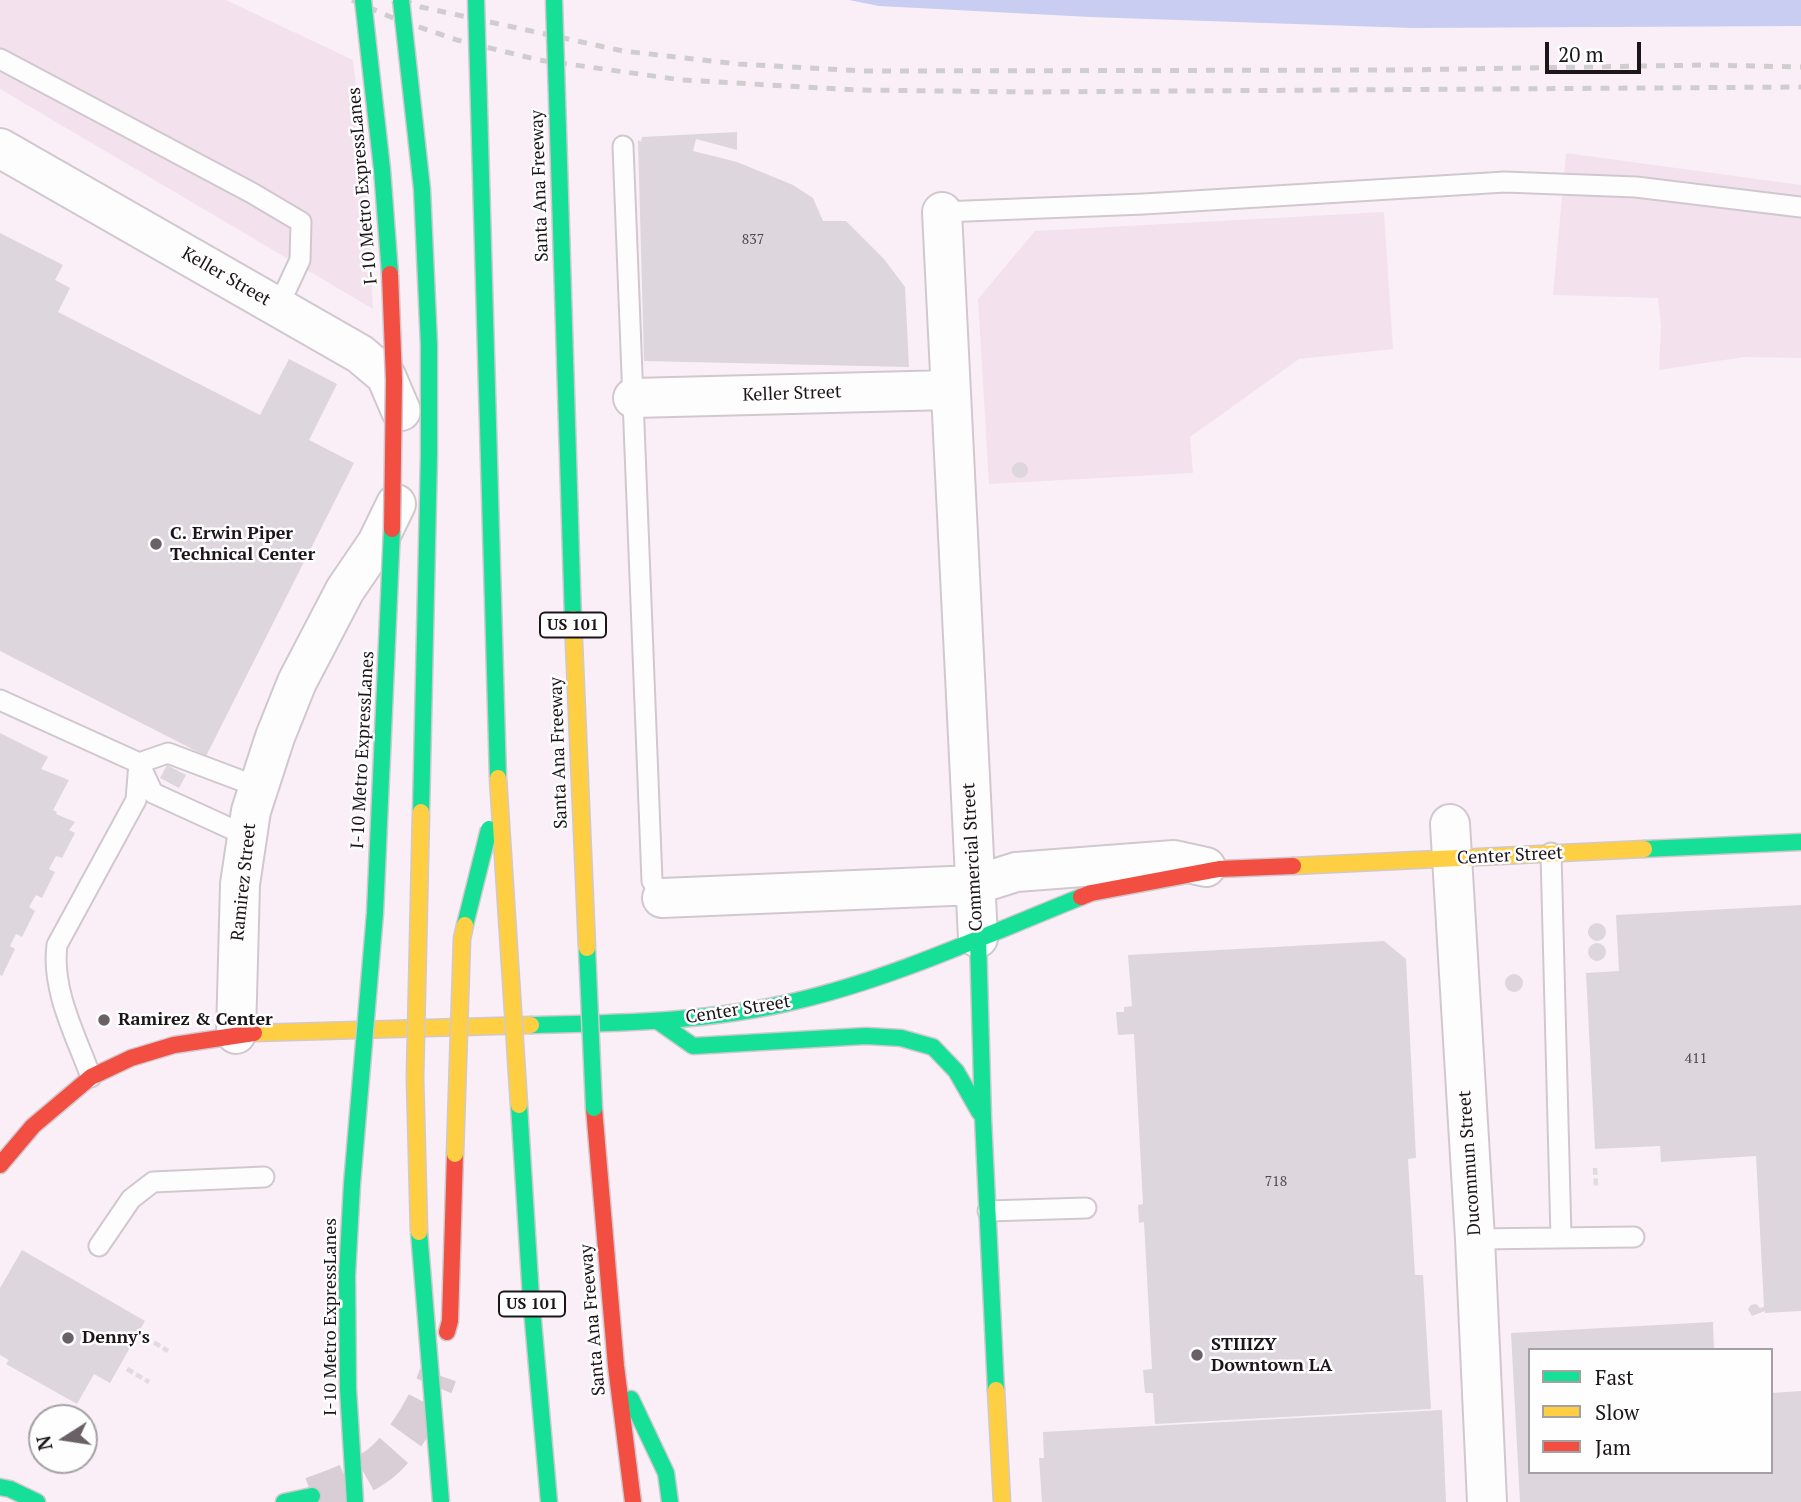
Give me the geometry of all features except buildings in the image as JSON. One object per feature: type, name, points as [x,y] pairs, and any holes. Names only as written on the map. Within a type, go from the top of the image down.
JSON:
[{"type":"main road","name":"I-10 Metro ExpressLanes","points":[[355,1502],[350,1435],[347,1278],[357,1107],[374,916],[390,596],[394,441],[388,244],[377,115],[363,0]]},
{"type":"main road","points":[[401,0],[422,190],[429,345],[429,482],[415,1077],[416,1180],[421,1273],[441,1502]]},
{"type":"main road","name":"US 101","points":[[476,0],[498,793],[531,1298],[549,1502]]},
{"type":"main road","name":"Santa Ana Freeway","points":[[554,0],[570,552],[594,1108],[616,1366],[633,1502]]},
{"type":"main road","points":[[447,1332],[450,1321],[461,939],[498,793]]},
{"type":"main road","name":"Center Street","points":[[236,1034],[338,1029],[659,1022],[741,1012],[797,1001],[882,975],[1091,893],[1219,869],[1450,841],[1551,853],[1801,842]]},
{"type":"main road","name":"Commercial Street","points":[[978,938],[983,1118],[1002,1502]]},
{"type":"main road","points":[[659,1022],[693,1046],[866,1036],[901,1038],[928,1045],[956,1071],[983,1118]]},
{"type":"main road","points":[[0,1165],[33,1126],[91,1077],[131,1058],[174,1045],[236,1034]]},
{"type":"main road","points":[[616,1366],[666,1473],[670,1502]]},
{"type":"main road","points":[[0,1487],[37,1502]]},
{"type":"main road","points":[[284,1502],[312,1496]]},
{"type":"street","name":"Keller Street","points":[[0,148],[360,354],[386,376],[401,408],[407,445]]},
{"type":"street","name":"Commercial Street","points":[[942,212],[978,938]]},
{"type":"street","name":"Keller Street","points":[[633,398],[950,390]]},
{"type":"street","name":"Ramirez Street","points":[[236,1034],[240,884],[258,787],[297,682],[345,590],[377,543],[401,494],[407,445]]},
{"type":"street","name":"Ducommun Street","points":[[1450,841],[1475,1239],[1487,1502]]},
{"type":"street","name":"Center Street","points":[[662,898],[975,885],[1016,872],[1174,860],[1219,869]]},
{"type":"lane","points":[[0,59],[302,222],[300,260],[278,307]]},
{"type":"lane","points":[[623,146],[652,881],[662,898]]},
{"type":"lane","points":[[942,212],[1144,204],[1504,182],[1636,187],[1801,207]]},
{"type":"lane","points":[[0,700],[139,762],[168,753],[258,787]]},
{"type":"lane","points":[[139,762],[153,793],[247,836]]},
{"type":"lane","points":[[91,1077],[58,983],[55,964],[57,945],[136,800],[139,762]]},
{"type":"lane","points":[[1551,853],[1562,1237]]},
{"type":"lane","points":[[99,1246],[131,1199],[153,1182],[264,1177]]},
{"type":"lane","points":[[988,1211],[1086,1208]]},
{"type":"lane","points":[[1475,1239],[1634,1237]]},
{"type":"path","points":[[1595,1168],[1596,1186]]},
{"type":"path","points":[[145,1337],[168,1351]]},
{"type":"path","points":[[127,1369],[149,1382]]},
{"type":"shaded area","points":[[0,0],[226,0],[353,60],[367,174],[373,309],[0,89]]},
{"type":"shaded area","points":[[1566,153],[1801,185],[1801,358],[1744,357],[1659,370],[1661,326],[1658,298],[1553,295]]},
{"type":"shaded area","points":[[1384,212],[1393,349],[1299,359],[1190,437],[1193,473],[989,484],[978,299],[1035,231]]},
{"type":"water","points":[[849,0],[1801,0],[1801,26],[1412,28],[1090,17],[879,6]]},
{"type":"tunnel","points":[[312,1496],[362,1475],[386,1458],[413,1425],[438,1375]]},
{"type":"railway","points":[[352,0],[393,18],[457,40],[539,60],[682,80],[858,90],[1026,92],[1801,87]]},
{"type":"railway","points":[[403,0],[421,7],[623,51],[739,64],[863,71],[1400,70],[1706,65],[1801,67]]},
{"type":"traffic: fast","points":[[363,0],[382,169],[390,274]]},
{"type":"traffic: fast","points":[[401,0],[422,189],[429,345],[421,812]]},
{"type":"traffic: fast","points":[[476,0],[498,778]]},
{"type":"traffic: fast","points":[[554,0],[573,619]]},
{"type":"traffic: fast","points":[[355,1502],[348,1389],[347,1275],[375,913],[392,529]]},
{"type":"traffic: fast","points":[[465,925],[489,829]]},
{"type":"traffic: fast","points":[[1644,849],[1801,842]]},
{"type":"traffic: fast","points":[[531,1025],[697,1017],[796,1001],[905,968],[1081,897]]},
{"type":"traffic: fast","points":[[978,938],[983,1118],[996,1390]]},
{"type":"traffic: fast","points":[[587,948],[594,1108]]},
{"type":"traffic: fast","points":[[659,1022],[693,1046],[866,1036],[901,1038],[933,1047],[956,1071],[980,1113]]},
{"type":"traffic: fast","points":[[519,1105],[531,1298],[549,1502]]},
{"type":"traffic: fast","points":[[419,1232],[441,1502]]},
{"type":"traffic: fast","points":[[631,1399],[666,1473],[670,1502]]},
{"type":"traffic: fast","points":[[0,1487],[37,1502]]},
{"type":"traffic: fast","points":[[284,1502],[312,1496]]},
{"type":"traffic: slow","points":[[573,619],[587,948]]},
{"type":"traffic: slow","points":[[498,778],[519,1105]]},
{"type":"traffic: slow","points":[[419,1232],[415,1077],[421,812]]},
{"type":"traffic: slow","points":[[1293,866],[1644,849]]},
{"type":"traffic: slow","points":[[455,1154],[462,939],[465,925]]},
{"type":"traffic: slow","points":[[254,1033],[531,1025]]},
{"type":"traffic: slow","points":[[996,1390],[1002,1502]]},
{"type":"traffic: jam","points":[[390,274],[394,380],[392,529]]},
{"type":"traffic: jam","points":[[1081,897],[1219,869],[1293,866]]},
{"type":"traffic: jam","points":[[0,1165],[33,1126],[91,1077],[131,1058],[174,1045],[254,1033]]},
{"type":"traffic: jam","points":[[594,1108],[616,1366],[633,1502]]},
{"type":"traffic: jam","points":[[447,1332],[450,1321],[455,1154]]},
{"type":"place","name":"C. Erwin Piper Technical Center","points":[[156,544]]},
{"type":"place","name":"Ramirez & Center","points":[[104,1020]]},
{"type":"place","name":"Denny's","points":[[68,1338]]},
{"type":"place","name":"STIIIZY Downtown LA","points":[[1197,1355]]}]
